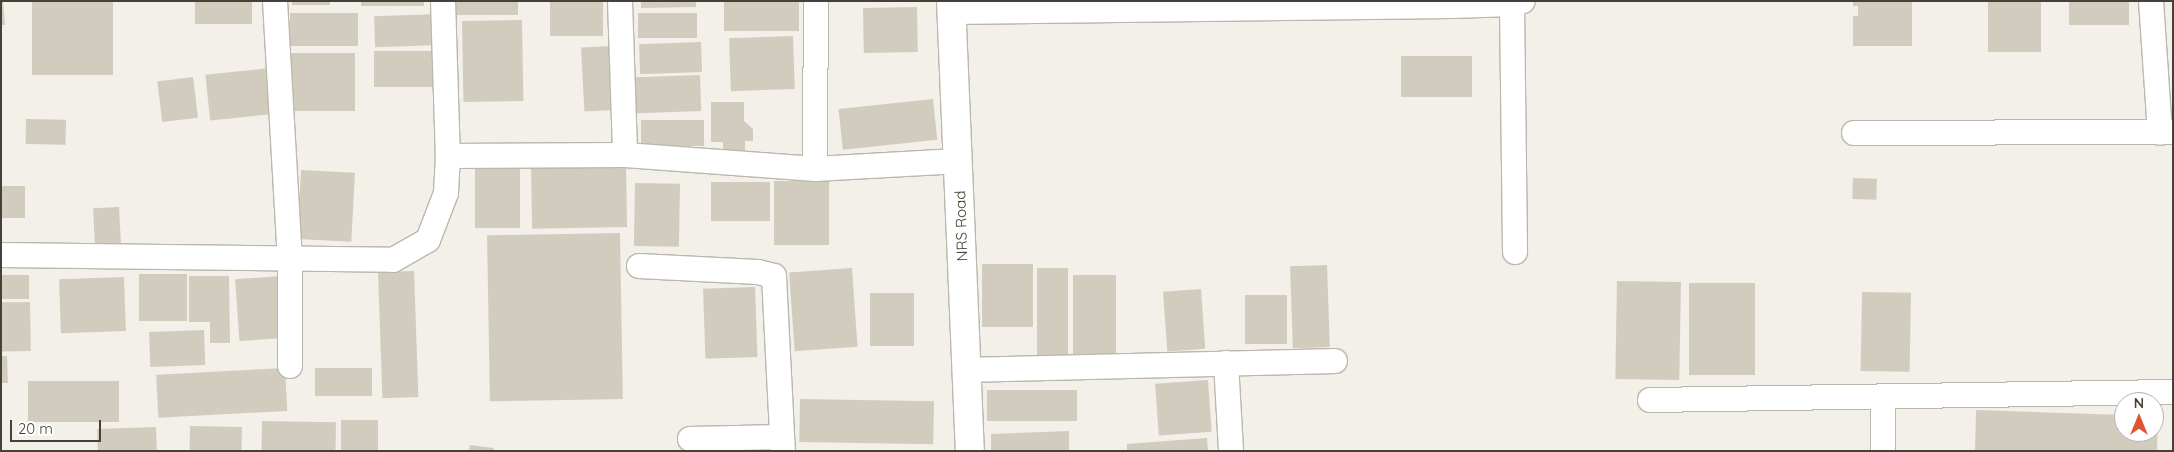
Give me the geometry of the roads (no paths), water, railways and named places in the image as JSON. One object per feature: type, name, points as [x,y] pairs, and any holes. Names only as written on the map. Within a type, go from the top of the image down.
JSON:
[{"type":"street","points":[[276,1],[290,259],[290,366]]},
{"type":"street","points":[[1,255],[393,260],[428,240],[446,193],[448,156],[443,1]]},
{"type":"street","points":[[620,1],[624,155]]},
{"type":"street","points":[[815,170],[816,1]]},
{"type":"street","points":[[1854,133],[2166,133],[2150,1]]},
{"type":"street","points":[[951,7],[1517,3],[1514,252]]},
{"type":"street","name":"NRS Road","points":[[951,7],[970,451]]},
{"type":"street","points":[[448,156],[624,155],[815,170],[958,161]]},
{"type":"street","points":[[639,266],[758,272],[774,276],[783,444],[690,439]]},
{"type":"street","points":[[966,370],[1335,361]]},
{"type":"street","points":[[1226,364],[1231,451]]},
{"type":"street","points":[[1650,400],[2173,392]]},
{"type":"street","points":[[1883,396],[1883,451]]}]
